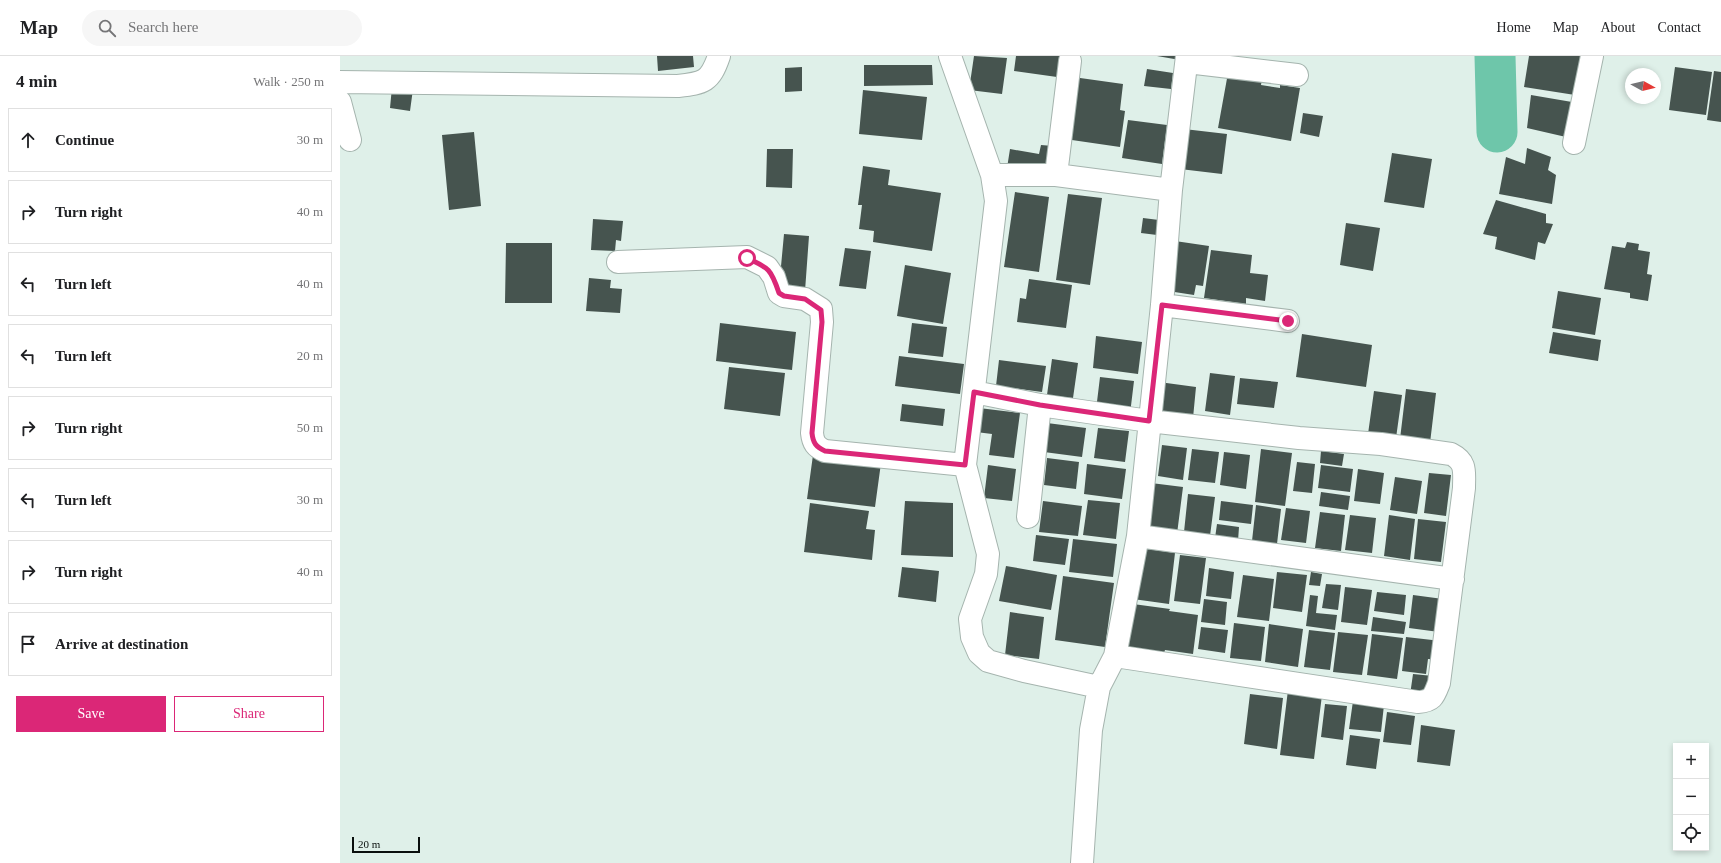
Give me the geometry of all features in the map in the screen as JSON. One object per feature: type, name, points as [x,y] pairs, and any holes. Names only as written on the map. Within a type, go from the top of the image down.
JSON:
[{"type":"street","points":[[340,82],[678,86],[701,83],[714,70],[720,56]]},
{"type":"street","points":[[950,56],[992,175],[996,201],[965,465],[988,554],[986,574],[970,619],[972,637],[978,653],[988,661],[1024,671],[1099,687]]},
{"type":"street","points":[[1574,143],[1592,56]]},
{"type":"street","points":[[1082,863],[1091,730],[1099,687],[1115,656],[1138,536],[1162,305],[1171,190],[1187,59],[1296,75]]},
{"type":"street","points":[[1056,175],[1070,61]]},
{"type":"street","points":[[340,102],[350,140]]},
{"type":"street","points":[[992,175],[1056,175],[1171,190]]},
{"type":"street","points":[[618,262],[747,258],[767,267],[774,278],[779,293],[784,296],[805,299],[821,310],[822,322],[812,433],[813,442],[818,448],[825,451],[965,465]]},
{"type":"street","points":[[1162,305],[1288,321]]},
{"type":"street","points":[[974,392],[1040,405],[1149,421],[1299,438],[1381,444],[1451,454],[1460,458],[1464,466],[1464,488],[1453,579],[1439,683],[1434,695],[1428,701],[1418,702],[1115,656]]},
{"type":"street","points":[[1028,517],[1040,405]]},
{"type":"street","points":[[1138,536],[1453,579]]},
{"type":"building","points":[[657,56],[693,56],[694,67],[658,71]]},
{"type":"building","points":[[974,56],[1007,58],[1002,94],[969,90]]},
{"type":"building","points":[[1016,56],[1060,56],[1057,77],[1014,71]]},
{"type":"building","points":[[1157,56],[1180,56],[1180,60]]},
{"type":"building","points":[[1529,56],[1581,56],[1575,95],[1524,87]]},
{"type":"building","points":[[864,65],[932,65],[933,85],[864,86]]},
{"type":"building","points":[[802,67],[802,91],[785,92],[785,68]]},
{"type":"building","points":[[1675,67],[1712,72],[1706,115],[1669,110]]},
{"type":"building","points":[[1147,69],[1173,73],[1171,89],[1144,86]]},
{"type":"building","points":[[1714,71],[1721,72],[1721,122],[1707,120]]},
{"type":"building","points":[[1228,73],[1262,79],[1261,85],[1280,88],[1280,85],[1300,88],[1291,141],[1218,128]]},
{"type":"building","points":[[1073,77],[1123,84],[1120,110],[1125,111],[1120,147],[1065,139]]},
{"type":"building","points":[[392,87],[413,89],[410,111],[390,108]]},
{"type":"building","points":[[863,90],[927,97],[922,140],[859,134]]},
{"type":"building","points":[[1531,95],[1572,102],[1566,137],[1527,128]]},
{"type":"building","points":[[1303,113],[1323,116],[1319,137],[1300,133]]},
{"type":"building","points":[[1128,120],[1167,125],[1162,164],[1122,158]]},
{"type":"building","points":[[1184,129],[1227,134],[1222,174],[1180,169]]},
{"type":"building","points":[[474,132],[481,206],[449,210],[442,135]]},
{"type":"building","points":[[1041,145],[1053,146],[1049,174],[1007,168],[1010,149],[1039,154]]},
{"type":"building","points":[[1527,148],[1551,157],[1548,170],[1556,175],[1552,204],[1499,194],[1506,157],[1525,164]]},
{"type":"building","points":[[767,149],[793,149],[792,188],[766,187]]},
{"type":"building","points":[[1392,153],[1432,159],[1424,208],[1384,202]]},
{"type":"building","points":[[863,166],[890,170],[888,185],[941,193],[932,251],[873,242],[874,231],[859,229],[862,205],[858,205]]},
{"type":"building","points":[[1015,192],[1049,197],[1039,272],[1004,267]]},
{"type":"building","points":[[1068,194],[1102,198],[1090,285],[1056,280]]},
{"type":"building","points":[[1496,200],[1546,214],[1546,223],[1553,224],[1545,244],[1538,242],[1535,260],[1495,249],[1497,237],[1483,234]]},
{"type":"building","points":[[1143,218],[1159,220],[1157,235],[1141,233]]},
{"type":"building","points":[[593,219],[623,221],[621,241],[616,240],[615,251],[591,250]]},
{"type":"building","points":[[1346,223],[1380,228],[1373,271],[1340,265]]},
{"type":"building","points":[[784,234],[809,236],[805,291],[779,288]]},
{"type":"building","points":[[1175,241],[1209,246],[1203,286],[1196,285],[1194,295],[1168,291]]},
{"type":"building","points":[[1627,242],[1639,244],[1638,250],[1650,252],[1647,274],[1652,275],[1648,301],[1630,298],[1630,293],[1604,289],[1612,246],[1625,248]]},
{"type":"building","points":[[506,243],[552,243],[552,303],[505,303]]},
{"type":"building","points":[[845,248],[871,251],[866,289],[839,286]]},
{"type":"building","points":[[1211,250],[1252,255],[1250,273],[1268,275],[1265,301],[1246,298],[1246,304],[1204,298]]},
{"type":"building","points":[[905,265],[951,273],[943,324],[897,316]]},
{"type":"building","points":[[589,278],[611,280],[610,288],[622,289],[620,313],[586,311]]},
{"type":"building","points":[[1029,279],[1072,285],[1066,328],[1017,322],[1020,298],[1026,299]]},
{"type":"building","points":[[1558,291],[1601,298],[1595,335],[1552,328]]},
{"type":"building","points":[[720,323],[796,332],[792,370],[716,361]]},
{"type":"building","points":[[912,323],[947,327],[943,357],[908,353]]},
{"type":"building","points":[[1553,332],[1601,340],[1598,361],[1549,353]]},
{"type":"building","points":[[1302,334],[1372,345],[1366,387],[1296,377]]},
{"type":"building","points":[[1096,336],[1142,342],[1138,374],[1093,368]]},
{"type":"building","points":[[899,356],[964,364],[960,394],[895,386]]},
{"type":"building","points":[[1052,359],[1078,363],[1073,398],[1047,395]]},
{"type":"building","points":[[999,360],[1046,366],[1042,392],[996,386]]},
{"type":"building","points":[[729,367],[785,373],[780,416],[724,409]]},
{"type":"building","points":[[1210,373],[1235,376],[1230,415],[1205,411]]},
{"type":"building","points":[[1100,377],[1134,381],[1130,414],[1096,410]]},
{"type":"building","points":[[1240,378],[1278,382],[1274,408],[1237,404]]},
{"type":"building","points":[[1159,382],[1196,387],[1193,418],[1156,414]]},
{"type":"building","points":[[1406,389],[1436,393],[1430,443],[1400,439]]},
{"type":"building","points":[[1374,391],[1402,395],[1396,438],[1368,434]]},
{"type":"building","points":[[902,404],[945,409],[943,426],[900,421]]},
{"type":"building","points":[[979,408],[1020,413],[1014,458],[989,455],[992,434],[976,432]]},
{"type":"building","points":[[1047,423],[1086,428],[1082,457],[1044,452]]},
{"type":"building","points":[[1098,428],[1129,431],[1125,462],[1094,458]]},
{"type":"building","points":[[1162,445],[1187,448],[1183,480],[1158,476]]},
{"type":"building","points":[[1192,449],[1219,452],[1215,483],[1188,480]]},
{"type":"building","points":[[1261,449],[1292,453],[1285,506],[1255,502]]},
{"type":"building","points":[[1321,451],[1344,454],[1342,466],[1320,463]]},
{"type":"building","points":[[1224,452],[1250,455],[1246,489],[1220,485]]},
{"type":"building","points":[[813,455],[881,463],[875,507],[807,499]]},
{"type":"building","points":[[1047,458],[1079,462],[1076,489],[1044,485]]},
{"type":"building","points":[[1297,462],[1315,464],[1312,493],[1293,491]]},
{"type":"building","points":[[1087,464],[1126,469],[1122,499],[1084,494]]},
{"type":"building","points":[[988,465],[1016,469],[1012,501],[984,498]]},
{"type":"building","points":[[1321,465],[1353,469],[1350,492],[1318,488]]},
{"type":"building","points":[[1358,469],[1384,473],[1380,504],[1354,501]]},
{"type":"building","points":[[1429,473],[1451,475],[1446,516],[1424,513]]},
{"type":"building","points":[[1395,477],[1422,481],[1417,514],[1390,510]]},
{"type":"building","points":[[1151,483],[1183,487],[1177,534],[1145,530]]},
{"type":"building","points":[[1321,492],[1350,496],[1348,510],[1319,506]]},
{"type":"building","points":[[1188,494],[1215,497],[1210,536],[1184,532]]},
{"type":"building","points":[[1088,500],[1120,503],[1116,539],[1083,535]]},
{"type":"building","points":[[905,501],[953,503],[953,557],[901,555]]},
{"type":"building","points":[[1043,501],[1082,506],[1078,536],[1039,532]]},
{"type":"building","points":[[1221,501],[1253,505],[1251,524],[1219,520]]},
{"type":"building","points":[[810,503],[869,511],[866,529],[875,530],[872,560],[804,552]]},
{"type":"building","points":[[1256,505],[1281,509],[1277,544],[1252,541]]},
{"type":"building","points":[[1286,508],[1310,511],[1306,543],[1281,540]]},
{"type":"building","points":[[1320,512],[1345,515],[1341,551],[1315,548]]},
{"type":"building","points":[[1350,515],[1376,518],[1372,553],[1345,550]]},
{"type":"building","points":[[1389,515],[1415,519],[1410,560],[1384,556]]},
{"type":"building","points":[[1418,519],[1446,522],[1441,562],[1414,559]]},
{"type":"building","points":[[1217,524],[1239,527],[1238,541],[1215,538]]},
{"type":"building","points":[[1036,535],[1069,539],[1065,565],[1033,561]]},
{"type":"building","points":[[1073,539],[1117,544],[1113,577],[1069,572]]},
{"type":"building","points":[[1140,548],[1175,553],[1169,604],[1133,599]]},
{"type":"building","points":[[1180,555],[1206,558],[1200,604],[1174,601]]},
{"type":"building","points":[[1006,566],[1057,575],[1051,610],[999,601]]},
{"type":"building","points":[[902,567],[939,571],[936,602],[898,597]]},
{"type":"building","points":[[1209,568],[1234,572],[1231,599],[1206,596]]},
{"type":"building","points":[[1277,572],[1307,575],[1302,612],[1273,608]]},
{"type":"building","points":[[1311,572],[1322,574],[1320,586],[1309,585]]},
{"type":"building","points":[[1243,575],[1274,579],[1269,621],[1237,617]]},
{"type":"building","points":[[1063,576],[1114,583],[1105,647],[1055,640]]},
{"type":"building","points":[[1326,584],[1341,585],[1338,610],[1322,608]]},
{"type":"building","points":[[1345,587],[1372,590],[1367,625],[1341,622]]},
{"type":"building","points":[[1377,592],[1406,595],[1404,615],[1374,611]]},
{"type":"building","points":[[1310,595],[1318,596],[1316,613],[1337,615],[1335,630],[1306,626]]},
{"type":"building","points":[[1413,595],[1443,599],[1439,632],[1409,628]]},
{"type":"building","points":[[1204,599],[1227,602],[1225,625],[1201,622]]},
{"type":"building","points":[[1133,604],[1170,609],[1169,611],[1198,615],[1193,654],[1165,650],[1164,653],[1128,648]]},
{"type":"building","points":[[1010,612],[1044,617],[1039,659],[1005,655]]},
{"type":"building","points":[[1373,617],[1406,622],[1404,634],[1371,631]]},
{"type":"building","points":[[1234,623],[1265,627],[1261,661],[1230,658]]},
{"type":"building","points":[[1269,624],[1303,629],[1298,667],[1265,662]]},
{"type":"building","points":[[1201,627],[1228,630],[1225,653],[1198,649]]},
{"type":"building","points":[[1309,630],[1335,633],[1330,670],[1304,667]]},
{"type":"building","points":[[1338,632],[1368,635],[1362,675],[1333,672]]},
{"type":"building","points":[[1372,634],[1403,638],[1397,679],[1367,675]]},
{"type":"building","points":[[1406,637],[1441,641],[1439,660],[1428,659],[1426,674],[1402,671]]},
{"type":"building","points":[[1413,674],[1433,676],[1430,698],[1410,695]]},
{"type":"building","points":[[1288,690],[1322,695],[1314,759],[1280,755]]},
{"type":"building","points":[[1250,694],[1283,698],[1277,749],[1244,744]]},
{"type":"building","points":[[1353,701],[1384,705],[1381,732],[1349,729]]},
{"type":"building","points":[[1325,704],[1347,706],[1343,740],[1321,737]]},
{"type":"building","points":[[1387,712],[1415,716],[1411,745],[1383,742]]},
{"type":"building","points":[[1421,725],[1455,730],[1450,766],[1417,762]]},
{"type":"building","points":[[1350,735],[1380,739],[1376,769],[1346,765]]},
{"type":"waterway","points":[[1495,56],[1497,132]]},
{"type":"route","points":[[747,258],[767,267],[774,278],[779,293],[784,296],[805,299],[821,310],[822,322],[812,433],[813,442],[818,448],[825,451],[965,465],[974,392],[1040,405],[1149,421],[1162,305],[1288,321]]}]
